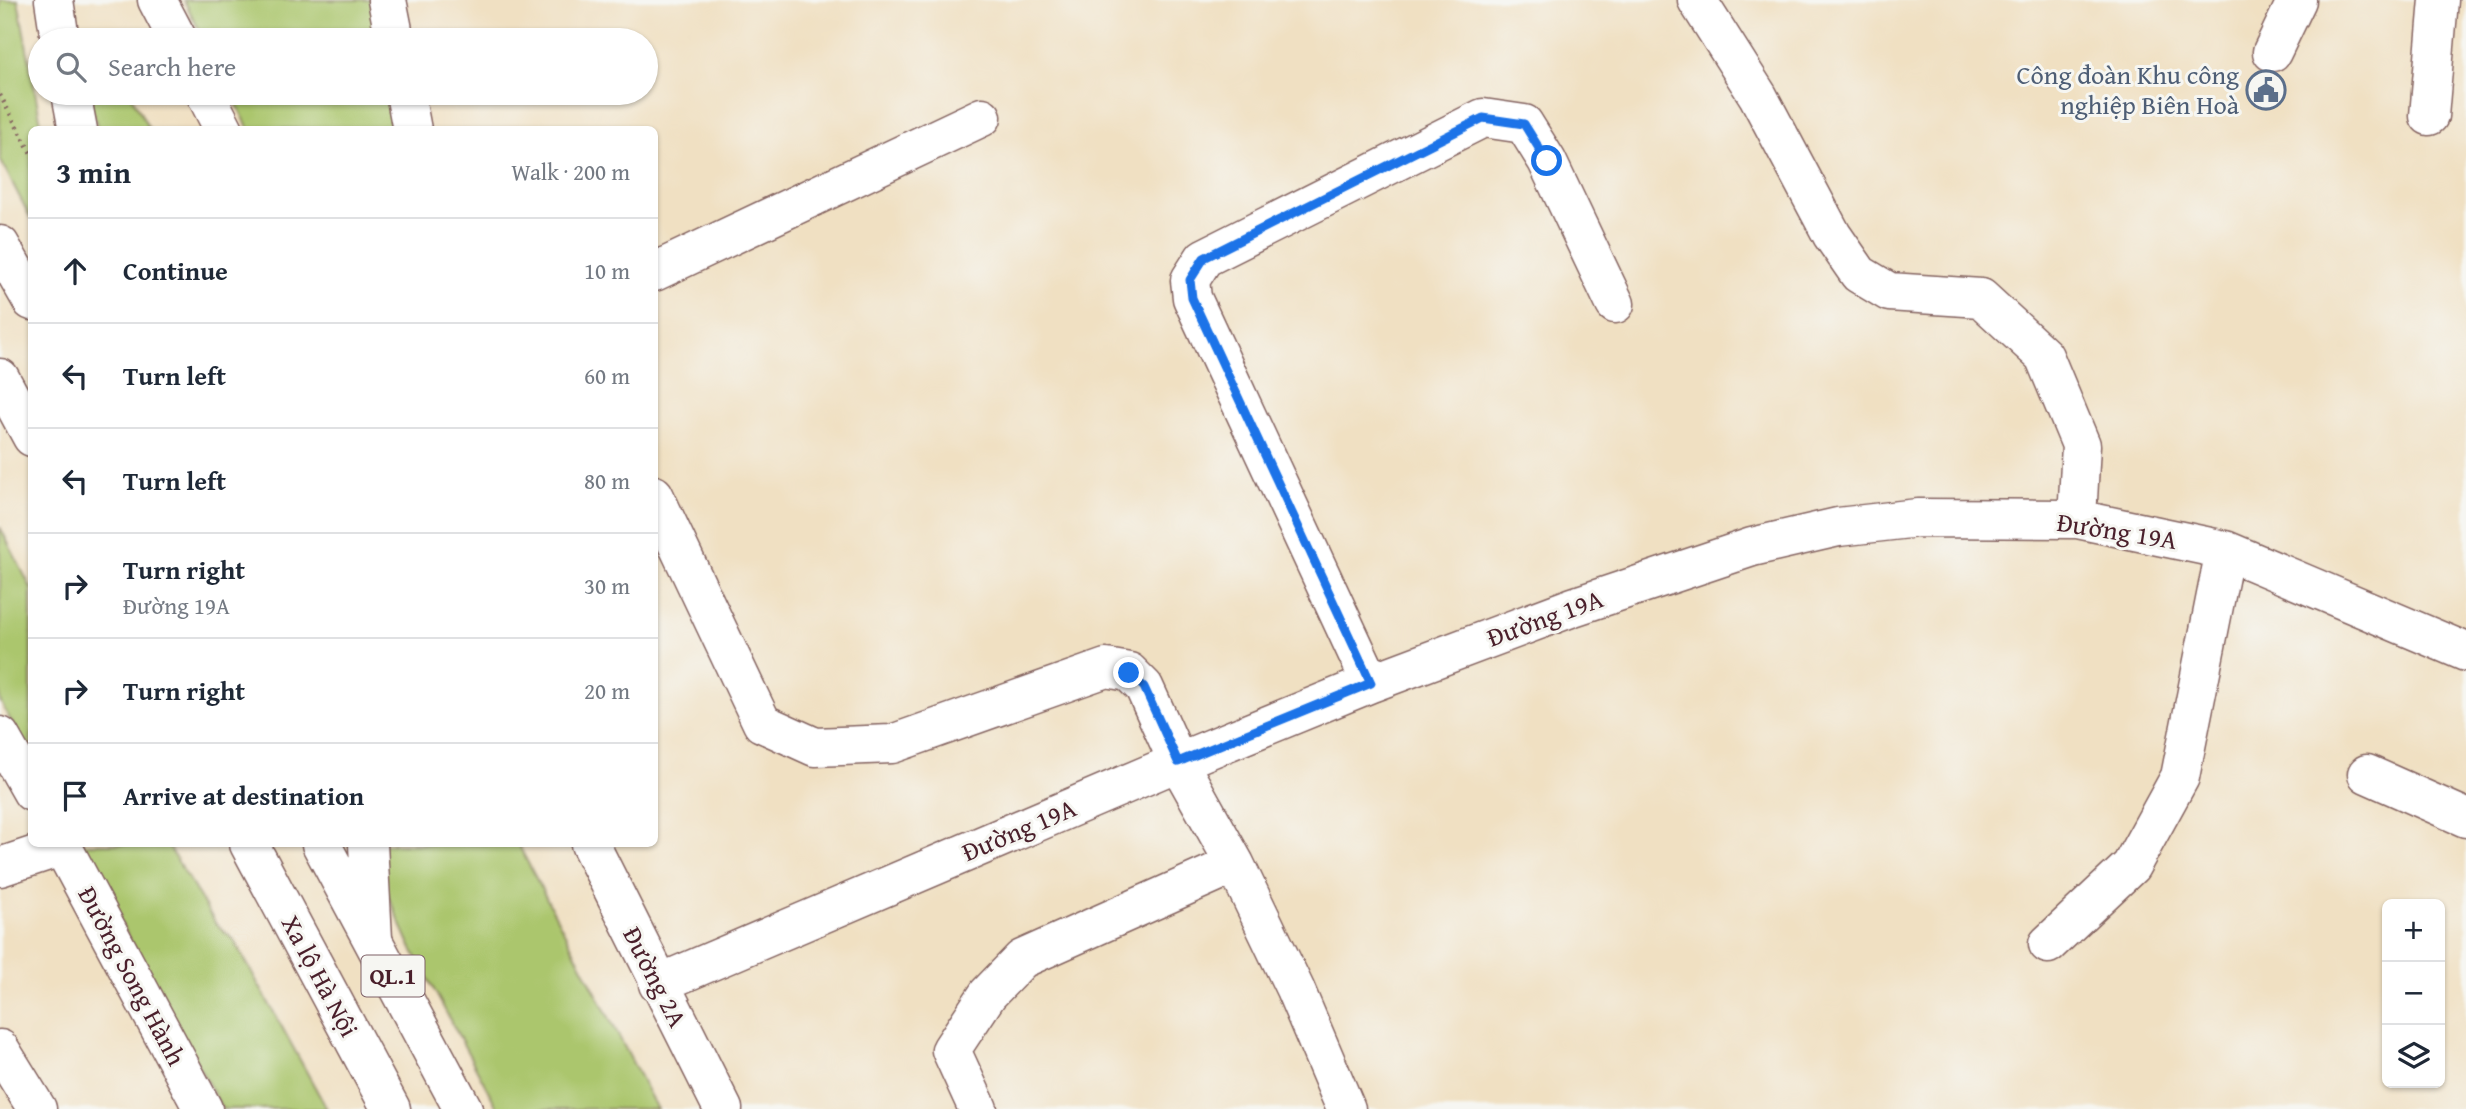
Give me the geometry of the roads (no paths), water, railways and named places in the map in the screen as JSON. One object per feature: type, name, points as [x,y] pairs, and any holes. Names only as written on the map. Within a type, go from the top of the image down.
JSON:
[{"type":"main road","points":[[54,0],[58,28]]},
{"type":"main road","points":[[157,0],[172,28]]},
{"type":"main road","points":[[387,0],[393,28]]},
{"type":"main road","points":[[1698,0],[1758,96],[1832,234],[1859,274],[1889,292],[1981,298],[2044,356],[2081,445],[2077,519]]},
{"type":"main road","points":[[2272,52],[2297,0]]},
{"type":"main road","points":[[2428,116],[2440,0]]},
{"type":"main road","points":[[73,105],[77,126]]},
{"type":"main road","points":[[211,105],[222,126]]},
{"type":"main road","points":[[407,105],[411,126]]},
{"type":"main road","points":[[658,270],[982,117]]},
{"type":"main road","points":[[1371,683],[1192,298],[1190,280],[1204,258],[1483,118],[1504,119],[1524,124],[1547,161],[1615,304]]},
{"type":"main road","points":[[0,245],[28,295]]},
{"type":"main road","points":[[0,378],[28,430]]},
{"type":"main road","points":[[658,503],[762,723],[816,747],[892,744],[1106,668],[1129,673],[1144,687],[1178,762],[1235,864],[1295,989],[1346,1109]]},
{"type":"main road","name":"Đường 19A","points":[[658,984],[1178,762],[1371,683],[1573,607],[1776,541],[1838,527],[1918,518],[2077,519],[2225,550],[2466,652]]},
{"type":"main road","points":[[2048,944],[2131,866],[2180,778],[2225,550]]},
{"type":"main road","points":[[0,736],[28,785]]},
{"type":"main road","points":[[2367,774],[2466,818]]},
{"type":"main road","points":[[0,867],[56,847]]},
{"type":"main road","name":"Đường Song Hành","points":[[63,847],[203,1109]]},
{"type":"main road","name":"Xa lộ Hà Nội","points":[[251,847],[391,1109]]},
{"type":"main road","name":"QL.1","points":[[323,847],[463,1109]]},
{"type":"main road","points":[[368,847],[373,939]]},
{"type":"main road","name":"Đường 2A","points":[[591,847],[723,1109]]},
{"type":"main road","points":[[978,1109],[951,1050],[988,994],[1022,959],[1235,864]]},
{"type":"main road","points":[[2,1056],[37,1109]]},
{"type":"place","name":"Công đoàn Khu công nghiệp Biên Hoà","points":[[2266,90]]}]
